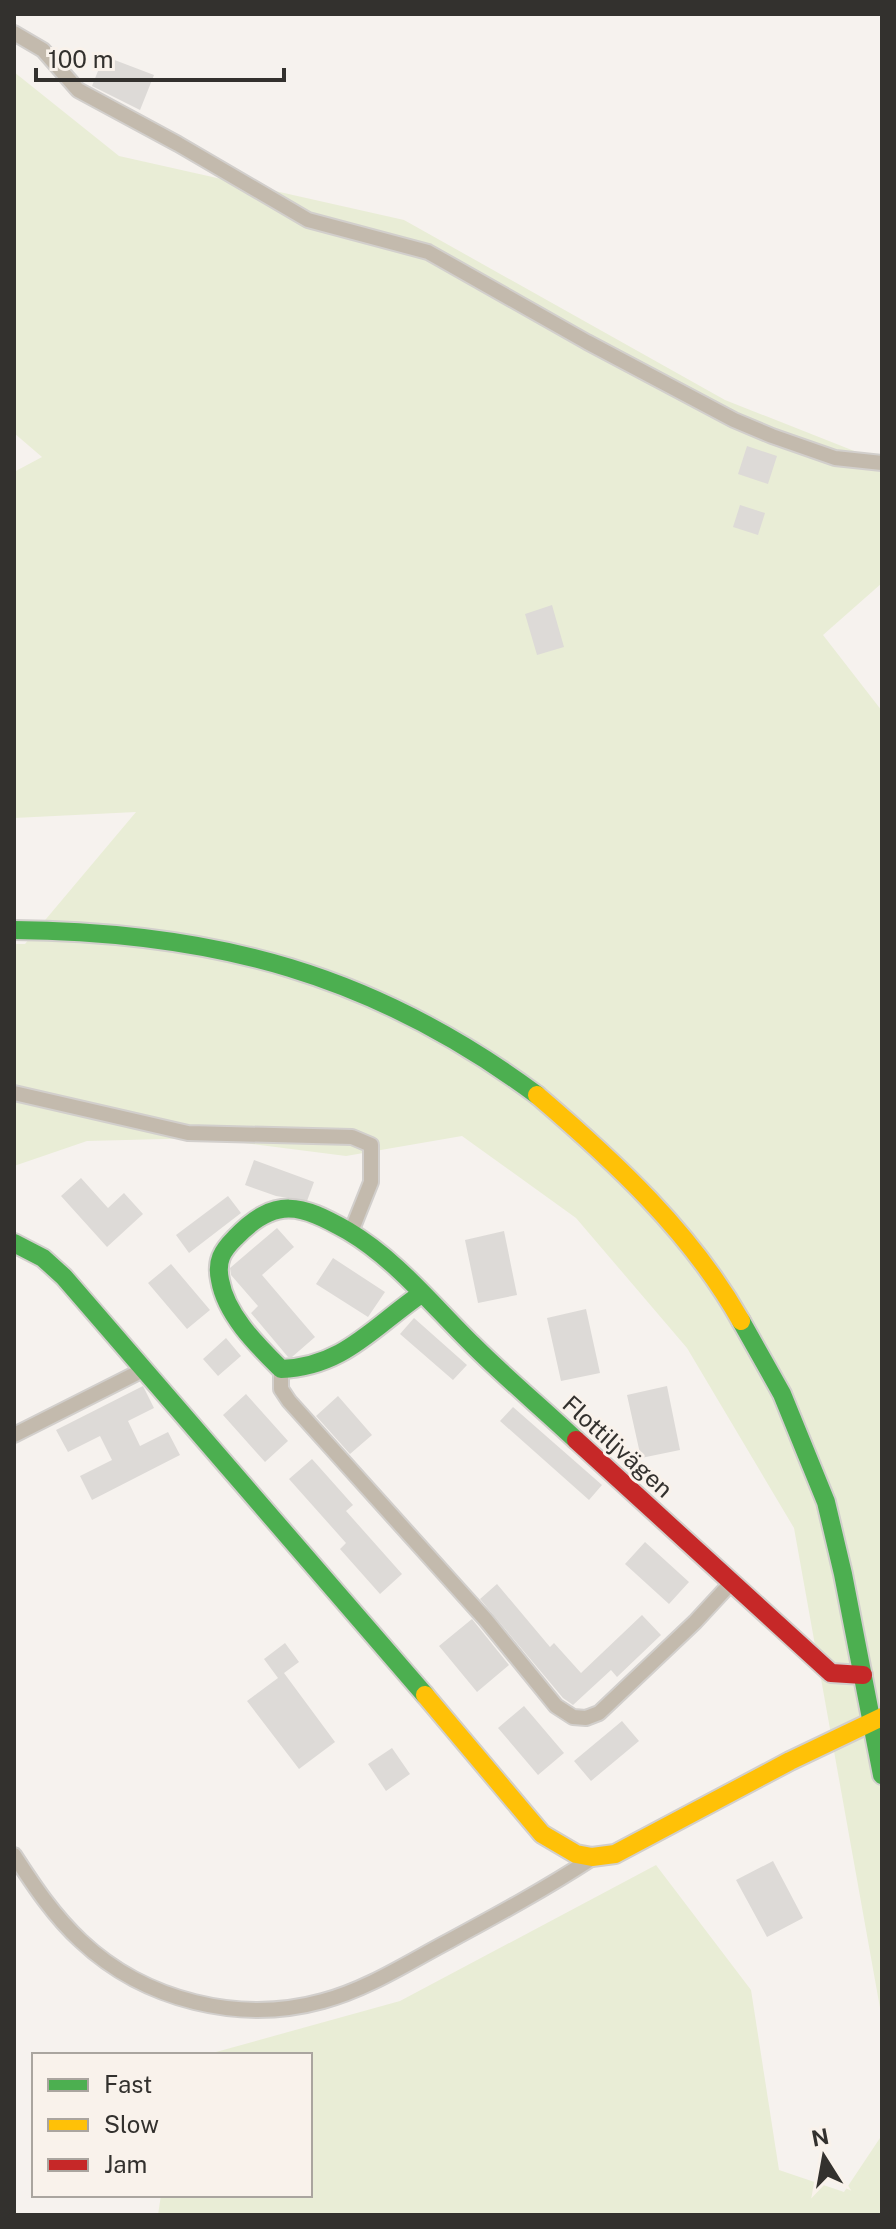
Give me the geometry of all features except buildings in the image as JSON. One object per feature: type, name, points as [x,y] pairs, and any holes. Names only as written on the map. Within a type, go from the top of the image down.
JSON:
[{"type":"street","points":[[14,33],[43,50],[78,90],[308,220],[428,252],[734,420],[835,458],[882,463]]},
{"type":"street","points":[[14,930],[69,930],[163,939],[274,962],[324,978],[378,1001],[470,1049],[575,1125],[623,1168],[696,1254],[736,1314],[781,1392],[820,1485],[837,1541],[863,1675],[878,1719],[882,1775]]},
{"type":"street","points":[[14,1093],[188,1133],[352,1137],[371,1145],[371,1182],[351,1232],[310,1213],[285,1208],[271,1209],[221,1252],[217,1262],[217,1279],[224,1299],[281,1369],[317,1367],[337,1357],[355,1347],[398,1308],[421,1294]]},
{"type":"street","name":"Flottiljvägen","points":[[351,1232],[366,1242],[475,1347],[831,1673],[863,1675]]},
{"type":"street","points":[[14,1243],[43,1258],[64,1277],[542,1834],[568,1852],[591,1859]]},
{"type":"street","points":[[14,1435],[145,1369]]},
{"type":"street","points":[[281,1369],[281,1389],[289,1401],[486,1620],[556,1706],[573,1717],[586,1718],[599,1713],[695,1622],[732,1582]]},
{"type":"street","points":[[14,1855],[51,1909],[82,1942],[121,1972],[169,1995],[219,2008],[262,2010],[316,2003],[363,1986],[549,1887],[591,1859],[615,1854],[790,1761],[878,1719]]},
{"type":"green space","points":[[14,72],[119,156],[404,220],[725,400],[882,462],[882,583],[823,635],[882,711],[882,2019],[794,1528],[687,1348],[576,1218],[462,1136],[346,1156],[204,1138],[87,1141],[14,1166],[14,944],[25,944],[136,812],[14,818],[14,472],[42,457],[14,433]]},
{"type":"green space","points":[[656,1865],[751,1990],[779,2170],[844,2192],[882,2135],[882,2215],[158,2215],[161,2197],[312,2197],[312,2053],[212,2053],[400,2001]]},
{"type":"traffic: fast","points":[[14,930],[158,940],[225,951],[290,968],[353,990],[415,1018],[476,1053],[537,1095]]},
{"type":"traffic: fast","points":[[421,1294],[340,1353],[303,1367],[281,1369],[244,1329],[229,1305],[220,1280],[220,1262],[235,1238],[263,1215],[276,1210],[302,1210],[331,1222],[366,1243],[399,1270],[486,1357],[576,1440]]},
{"type":"traffic: fast","points":[[14,1243],[43,1258],[64,1277],[425,1695]]},
{"type":"traffic: fast","points":[[741,1321],[782,1394],[826,1502],[882,1775]]},
{"type":"traffic: slow","points":[[537,1095],[649,1199],[699,1257],[741,1321]]},
{"type":"traffic: slow","points":[[425,1695],[542,1834],[576,1854],[592,1857],[615,1854],[790,1761],[882,1717]]},
{"type":"traffic: jam","points":[[576,1440],[831,1673],[863,1675]]}]
